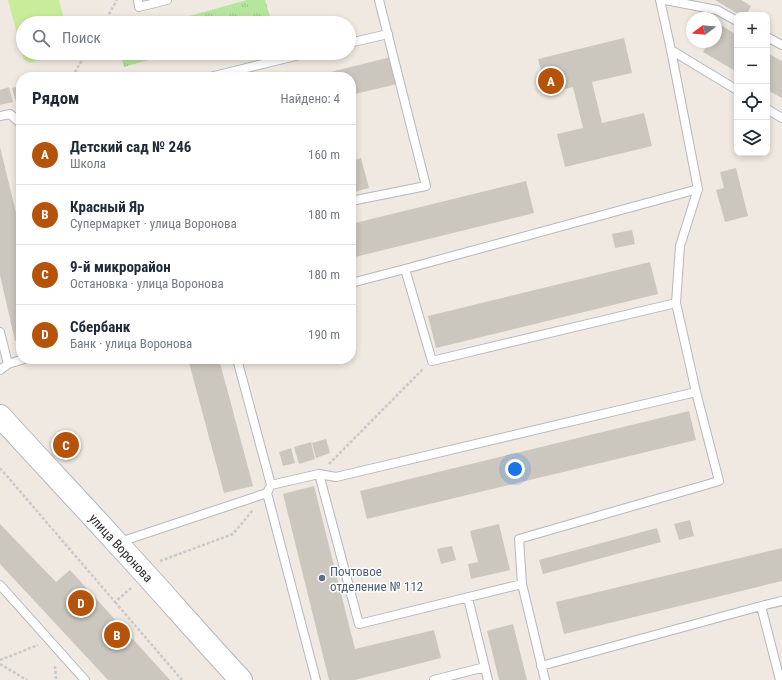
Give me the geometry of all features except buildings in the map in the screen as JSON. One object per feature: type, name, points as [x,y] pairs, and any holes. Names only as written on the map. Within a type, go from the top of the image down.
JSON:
[{"type":"main road","name":"улица Воронова","points":[[0,416],[118,543],[240,680]]},
{"type":"lane","points":[[138,0],[139,7],[167,0]]},
{"type":"lane","points":[[356,200],[426,186],[379,0]]},
{"type":"lane","points":[[545,680],[522,584],[519,539],[719,481],[696,392],[676,303],[680,246],[698,189],[660,0]]},
{"type":"lane","points":[[665,0],[717,10],[734,19]]},
{"type":"lane","points":[[356,41],[388,34]]},
{"type":"lane","points":[[770,39],[782,45]]},
{"type":"lane","points":[[671,50],[734,88]]},
{"type":"lane","points":[[230,72],[279,60]]},
{"type":"lane","points":[[770,111],[782,118]]},
{"type":"lane","points":[[0,116],[10,114],[16,120]]},
{"type":"lane","points":[[356,282],[698,189]]},
{"type":"lane","points":[[405,269],[432,361],[676,303]]},
{"type":"lane","points":[[0,332],[8,364]]},
{"type":"lane","points":[[0,370],[8,364],[16,362]]},
{"type":"lane","points":[[238,364],[271,485],[267,493],[316,680]]},
{"type":"lane","points":[[271,485],[319,474],[336,477],[696,392]]},
{"type":"lane","points":[[319,474],[359,624],[522,584]]},
{"type":"lane","points":[[118,543],[267,493]]},
{"type":"lane","points":[[0,585],[85,680]]},
{"type":"lane","points":[[468,598],[488,680]]},
{"type":"lane","points":[[541,666],[782,601]]},
{"type":"lane","points":[[761,606],[780,680]]},
{"type":"lane","points":[[434,680],[485,667]]},
{"type":"path","points":[[108,16],[117,0]]},
{"type":"path","points":[[76,72],[82,60]]},
{"type":"path","points":[[319,474],[432,361]]},
{"type":"path","points":[[0,468],[182,680]]},
{"type":"path","points":[[160,561],[233,534],[267,493]]},
{"type":"path","points":[[115,602],[131,588]]},
{"type":"path","points":[[0,660],[49,640]]},
{"type":"path","points":[[0,664],[27,680]]},
{"type":"green space","points":[[8,0],[59,0],[63,16],[16,16],[16,30]]},
{"type":"green space","points":[[247,0],[265,0],[270,16],[189,16]]},
{"type":"green space","points":[[24,60],[40,60],[30,63]]},
{"type":"green space","points":[[122,60],[148,60],[124,67]]},
{"type":"place","name":"Детский сад № 246","points":[[551,81]]},
{"type":"place","name":"9-й микрорайон","points":[[66,445]]},
{"type":"place","name":"Почтовое отделение № 112","points":[[322,578]]},
{"type":"place","name":"Сбербанк","points":[[81,603]]},
{"type":"place","name":"Красный Яр","points":[[117,635]]}]
